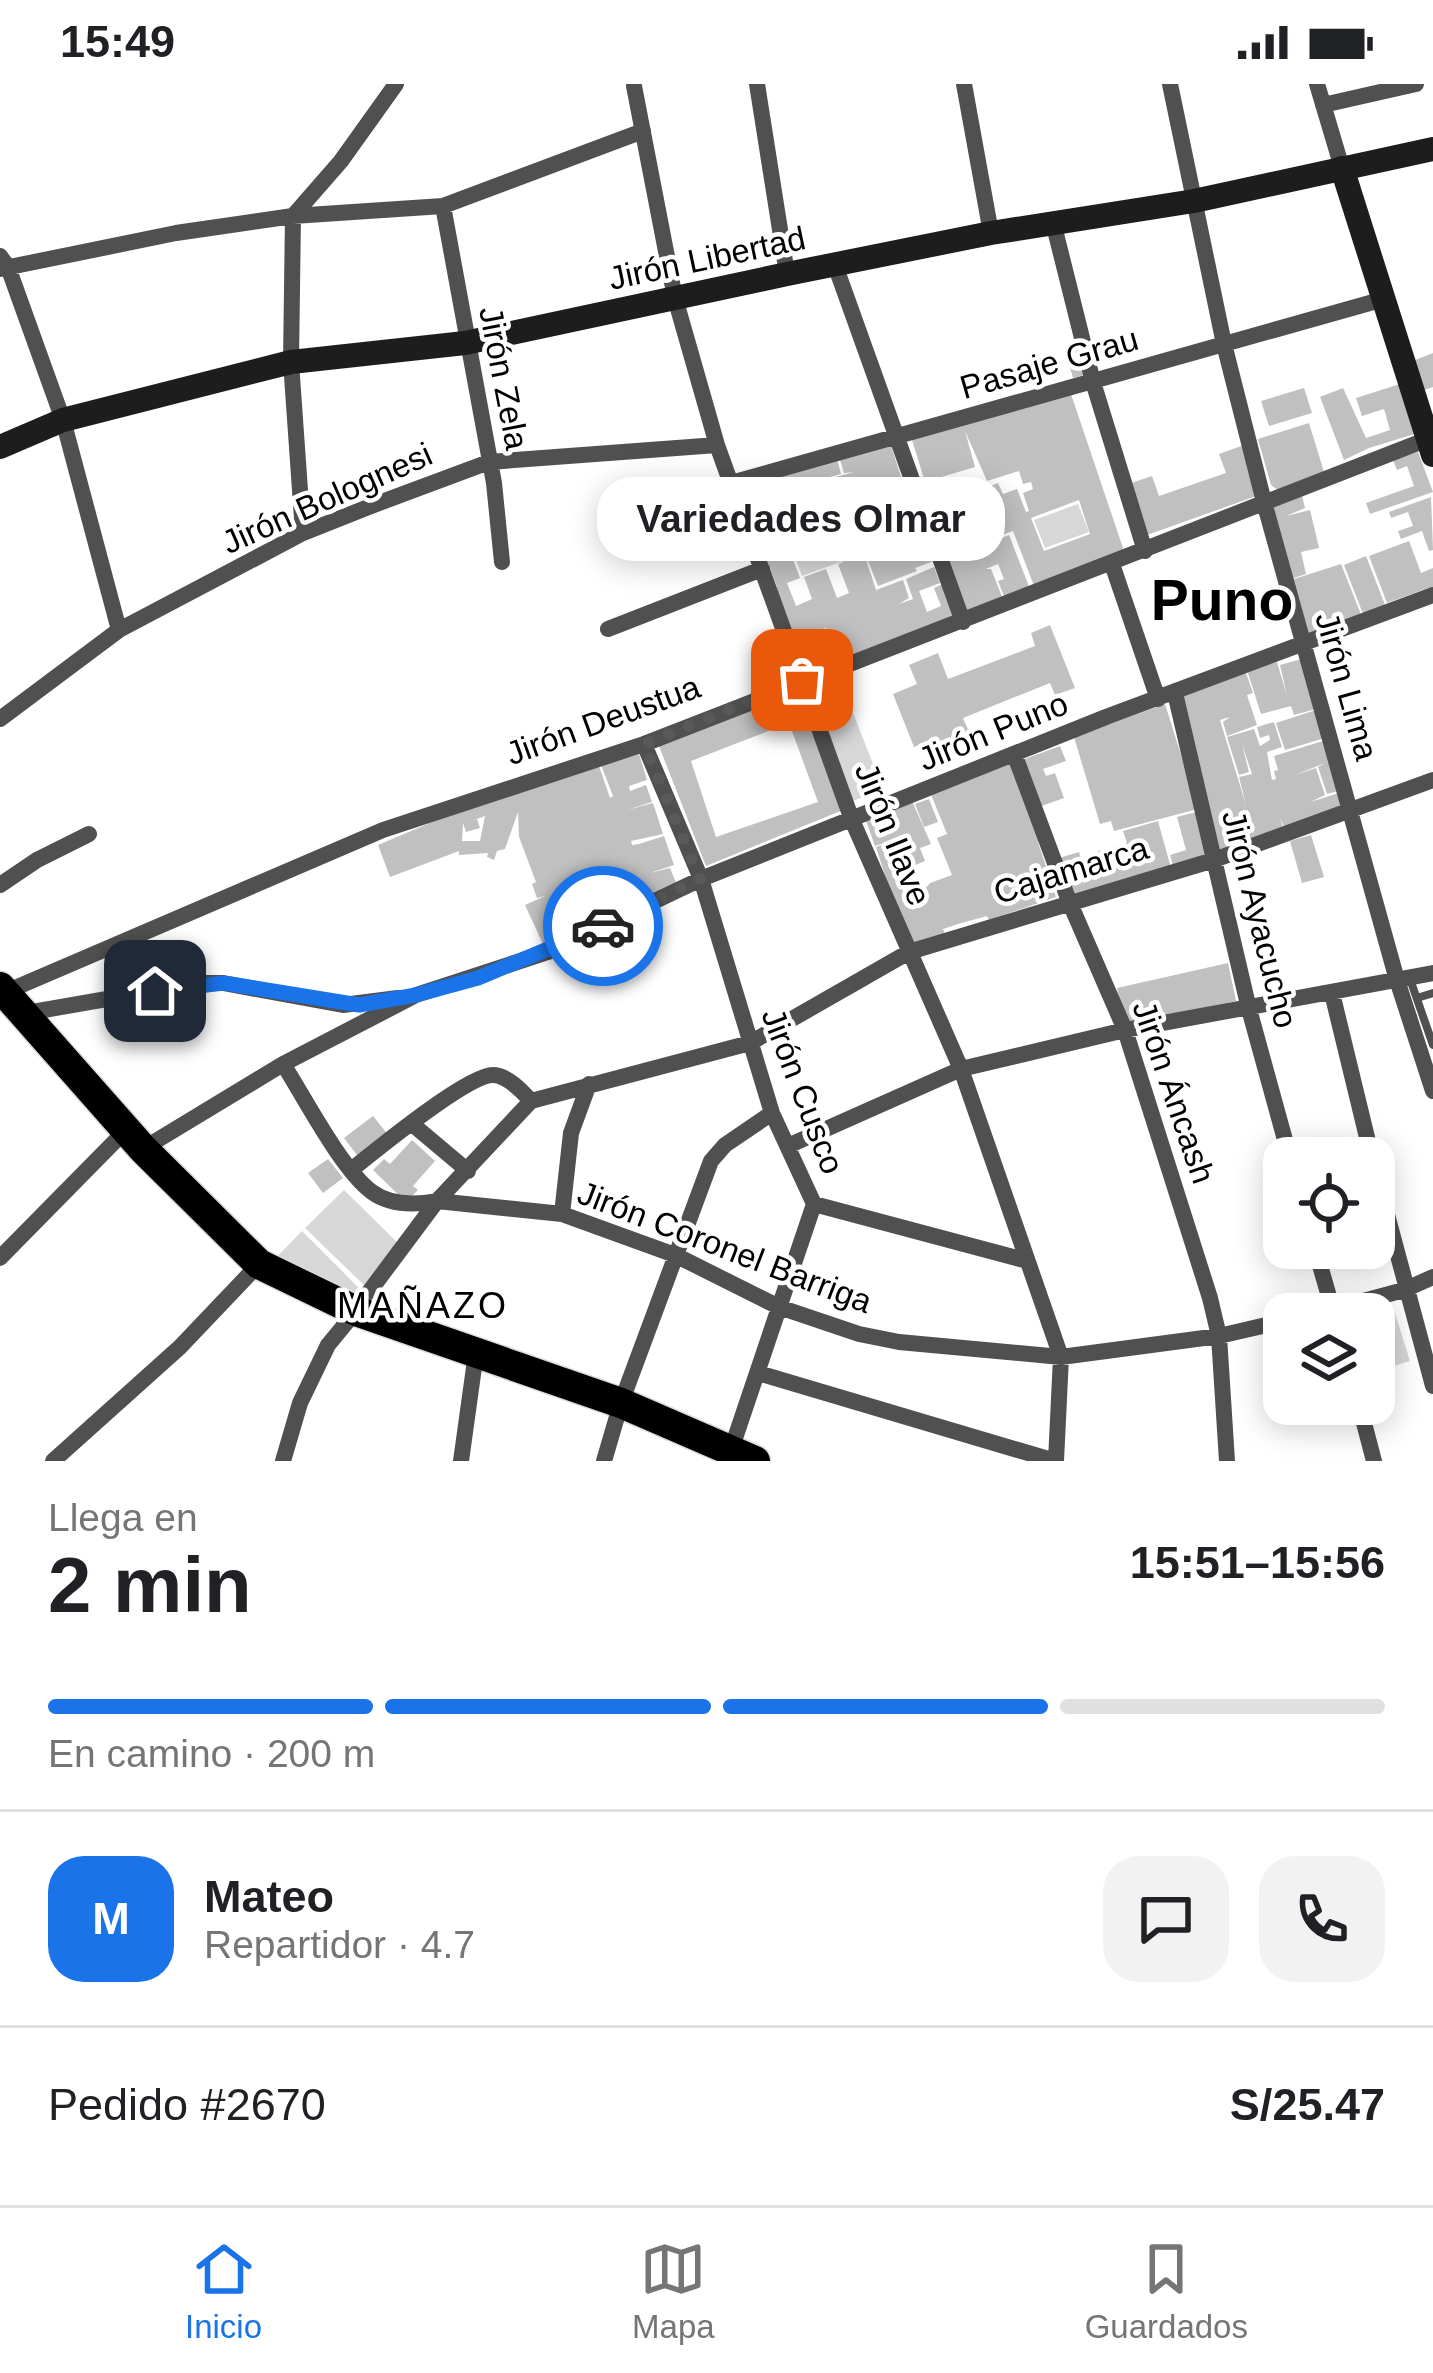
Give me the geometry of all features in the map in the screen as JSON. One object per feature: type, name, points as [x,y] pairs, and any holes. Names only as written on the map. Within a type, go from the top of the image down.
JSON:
[{"type":"highway","points":[[6,1002],[128,1144],[255,1269],[734,1458]]},
{"type":"street","points":[[303,533],[291,362],[292,216],[340,161],[396,84]]},
{"type":"street","points":[[630,85],[649,84]]},
{"type":"street","points":[[757,84],[787,274]]},
{"type":"street","points":[[964,84],[991,233]]},
{"type":"street","name":"Jirón Lima","points":[[1170,84],[1223,344],[1264,502],[1433,1090]]},
{"type":"street","points":[[1317,84],[1431,444]]},
{"type":"street","points":[[1323,105],[1416,84]]},
{"type":"street","name":"Jirón Ilave","points":[[630,85],[675,298],[717,445],[852,820],[961,1069],[1061,1358],[1056,1461]]},
{"type":"street","points":[[119,630],[62,420],[2,266],[292,216],[443,206],[643,131]]},
{"type":"street","name":"Jirón Libertad","points":[[0,447],[62,420],[291,362],[465,344],[787,274],[991,233],[1194,201],[1433,149]]},
{"type":"street","name":"Jirón Zela","points":[[443,206],[502,562]]},
{"type":"street","points":[[1053,222],[1094,382],[1145,551]]},
{"type":"street","points":[[835,266],[963,622]]},
{"type":"street","name":"Pasaje Grau","points":[[731,483],[1384,299]]},
{"type":"street","name":"Jirón Deustua","points":[[6,1002],[383,830],[644,744],[1264,502],[1431,444]]},
{"type":"street","name":"Jirón Bolognesi","points":[[0,719],[119,630],[303,533],[489,462],[717,445]]},
{"type":"street","name":"Jirón Ayacucho","points":[[1112,564],[1167,696],[1285,1137]]},
{"type":"street","points":[[608,629],[762,569]]},
{"type":"street","name":"Jirón Puno","points":[[0,1258],[128,1144],[416,995],[548,952],[700,879],[1106,717],[1433,595]]},
{"type":"street","name":"Jirón Cusco","points":[[644,744],[700,879],[772,1113],[814,1204],[734,1458]]},
{"type":"street","name":"Jirón Áncash","points":[[1015,756],[1069,901],[1125,1030],[1210,1298],[1219,1336],[1227,1461]]},
{"type":"street","name":"Cajamarca","points":[[531,1101],[750,1043],[909,952],[1214,860],[1433,780]]},
{"type":"street","points":[[0,885],[88,834]]},
{"type":"street","points":[[790,1145],[961,1069],[1125,1030],[1433,973]]},
{"type":"street","points":[[6,1002],[200,983],[351,1005],[416,995]]},
{"type":"street","points":[[1332,993],[1367,1137]]},
{"type":"street","name":"Jirón Coronel Barriga","points":[[283,1064],[351,1170],[371,1192],[388,1200],[562,1214],[675,1255],[779,1307],[859,1334],[1061,1358],[1263,1326]]},
{"type":"street","points":[[283,1461],[300,1403],[328,1345],[437,1201],[531,1101],[505,1078],[489,1075],[412,1123],[351,1170]]},
{"type":"street","points":[[562,1214],[571,1133],[589,1084]]},
{"type":"street","points":[[604,1461],[675,1255],[717,1152],[772,1113]]},
{"type":"street","points":[[412,1123],[468,1171]]},
{"type":"street","points":[[814,1204],[1024,1260]]},
{"type":"street","points":[[1395,1253],[1433,1386]]},
{"type":"street","points":[[52,1461],[181,1347],[255,1269]]},
{"type":"street","points":[[1394,1293],[1433,1277]]},
{"type":"street","points":[[461,1461],[476,1359]]},
{"type":"street","points":[[758,1373],[1056,1461]]},
{"type":"street","points":[[1365,1425],[1375,1461]]},
{"type":"lane","points":[[1403,979],[1417,998],[1433,1046]]},
{"type":"lane","points":[[1417,998],[1433,993]]},
{"type":"shaded area","points":[[834,478],[849,521],[830,528],[843,561],[802,576],[780,517],[790,513],[783,494],[814,483],[820,497],[816,484]]},
{"type":"shaded area","points":[[1078,504],[1089,532],[1045,548],[1034,520]]},
{"type":"shaded area","points":[[842,685],[883,789],[853,801],[812,697]]},
{"type":"shaded area","points":[[344,1190],[403,1248],[365,1286],[305,1228]]},
{"type":"shaded area","points":[[302,1231],[365,1294],[359,1304],[271,1263]]},
{"type":"shaded area","points":[[1395,1313],[1410,1361],[1395,1366]]},
{"type":"building","points":[[1081,345],[1089,374],[1073,378],[1065,349]]},
{"type":"building","points":[[1433,353],[1433,387],[1421,391],[1410,362]]},
{"type":"building","points":[[1403,383],[1418,433],[1344,460],[1320,397],[1343,388],[1366,438],[1390,430],[1384,409],[1362,416],[1356,398]]},
{"type":"building","points":[[1304,388],[1312,413],[1269,426],[1261,401]]},
{"type":"building","points":[[1071,394],[1124,551],[1034,586],[1013,531],[976,544],[979,552],[979,547],[1009,535],[1030,589],[1005,599],[998,564],[986,569],[991,569],[1003,599],[964,613],[930,520],[962,508],[969,526],[1005,513],[978,521],[967,495],[998,483],[1003,494],[1017,489],[1029,511],[1023,493],[1033,489],[1031,482],[1023,484],[1019,471],[987,481],[965,431],[975,467],[925,482],[912,440]],"holes":[[[1079,500],[1090,534],[1044,551],[1031,518]]]},
{"type":"building","points":[[1309,423],[1324,472],[1278,490],[1271,485],[1258,439]]},
{"type":"building","points":[[890,443],[909,501],[851,520],[836,477],[854,472],[844,473],[840,460]]},
{"type":"building","points":[[1244,445],[1262,494],[1147,535],[1131,483],[1152,476],[1159,496],[1226,473],[1219,454]]},
{"type":"building","points":[[1418,452],[1433,492],[1370,514],[1366,503],[1414,486],[1407,466],[1397,470],[1393,460]]},
{"type":"building","points":[[836,455],[841,474],[781,490],[788,512],[779,515],[765,476]]},
{"type":"building","points":[[762,476],[800,578],[787,583],[796,606],[812,599],[804,577],[826,569],[837,598],[849,593],[831,529],[909,502],[931,562],[878,586],[860,541],[876,590],[903,580],[909,598],[899,604],[913,599],[906,579],[934,567],[940,583],[919,591],[927,612],[941,606],[934,588],[943,584],[956,616],[804,675],[771,590],[777,587],[739,484]],"holes":[[[826,628],[833,645],[813,653],[807,635]]]},
{"type":"building","points":[[1301,492],[1305,508],[1286,516],[1310,510],[1319,548],[1301,552],[1306,574],[1291,579],[1272,503]]},
{"type":"building","points":[[1431,497],[1433,550],[1429,551],[1422,531],[1401,539],[1398,531],[1413,526],[1408,512],[1391,518],[1389,512]]},
{"type":"building","points":[[1409,541],[1421,573],[1433,568],[1433,590],[1387,603],[1369,556]]},
{"type":"building","points":[[1366,556],[1385,605],[1363,614],[1344,565]]},
{"type":"building","points":[[1341,564],[1362,617],[1307,636],[1291,580]]},
{"type":"building","points":[[1050,625],[1075,688],[1055,695],[1050,683],[963,718],[972,739],[942,751],[937,737],[914,747],[893,694],[917,684],[909,665],[938,653],[948,679],[1035,646],[1031,633]]},
{"type":"building","points":[[1302,659],[1316,709],[1294,715],[1291,706],[1261,714],[1247,670],[1277,662],[1287,696],[1280,665]]},
{"type":"building","points":[[1245,670],[1257,725],[1227,736],[1223,722],[1230,717],[1220,720],[1246,805],[1239,777],[1252,774],[1242,744],[1249,772],[1239,775],[1227,737],[1254,729],[1260,746],[1270,740],[1269,735],[1260,738],[1257,727],[1274,722],[1282,747],[1267,752],[1272,780],[1278,770],[1274,756],[1326,740],[1342,790],[1327,794],[1318,767],[1325,763],[1295,775],[1316,768],[1325,795],[1310,802],[1342,792],[1348,809],[1286,831],[1280,818],[1284,831],[1219,854],[1179,694]]},
{"type":"building","points":[[797,690],[843,810],[706,866],[659,746]],"holes":[[[789,723],[818,802],[716,837],[691,761]]]},
{"type":"building","points":[[1165,704],[1198,809],[1114,831],[1111,821],[1100,824],[1074,737]]},
{"type":"building","points":[[1316,710],[1325,738],[1285,750],[1276,723]]},
{"type":"building","points":[[1060,746],[1066,761],[1043,769],[1046,776],[1055,773],[1064,798],[1039,807],[1022,760]]},
{"type":"building","points":[[639,754],[647,780],[629,786],[630,791],[646,785],[652,802],[627,810],[653,803],[663,834],[631,841],[632,845],[664,836],[674,865],[650,873],[670,868],[677,885],[543,944],[525,905],[545,896],[537,898],[532,884],[536,882],[519,837],[518,812],[505,849],[497,851],[494,860],[488,853],[459,855],[459,851],[390,877],[378,845],[437,820],[599,766],[610,798],[601,765]],"holes":[[[485,816],[480,841],[462,841],[463,823],[466,832],[480,828],[477,819]]]},
{"type":"building","points":[[1010,760],[1041,841],[1056,897],[989,920],[987,916],[943,929],[945,934],[908,948],[876,847],[912,834],[875,846],[865,818],[912,801],[931,844],[920,848],[925,861],[896,873],[907,901],[930,883],[952,875],[937,838],[947,834],[930,792]]},
{"type":"building","points":[[929,799],[938,822],[924,827],[915,804]]},
{"type":"building","points":[[1196,812],[1210,859],[1174,869],[1170,855],[1186,850],[1177,817]]},
{"type":"building","points":[[1158,821],[1171,868],[1071,898],[1059,858],[1079,852],[1081,860],[1099,855],[1098,851],[1127,843],[1123,831]]},
{"type":"building","points":[[1311,835],[1324,877],[1302,883],[1290,841]]},
{"type":"building","points":[[1228,963],[1236,1001],[1125,1026],[1117,988]]},
{"type":"building","points":[[373,1116],[389,1136],[360,1159],[344,1138]]},
{"type":"building","points":[[412,1140],[435,1161],[406,1202],[373,1170],[384,1159],[390,1164]]},
{"type":"building","points":[[328,1159],[343,1178],[323,1193],[308,1173]]},
{"type":"way so far","points":[[603,926],[700,879],[644,744],[802,680]]},
{"type":"place","name":"Variedades Olmar","points":[[802,680]]},
{"type":"district","name":"Puno","points":[[1222,600]]},
{"type":"district","name":"MAÑAZO","points":[[423,1305]]},
{"type":"route","points":[[155,991],[224,983],[359,1005],[478,978],[603,926]]}]
